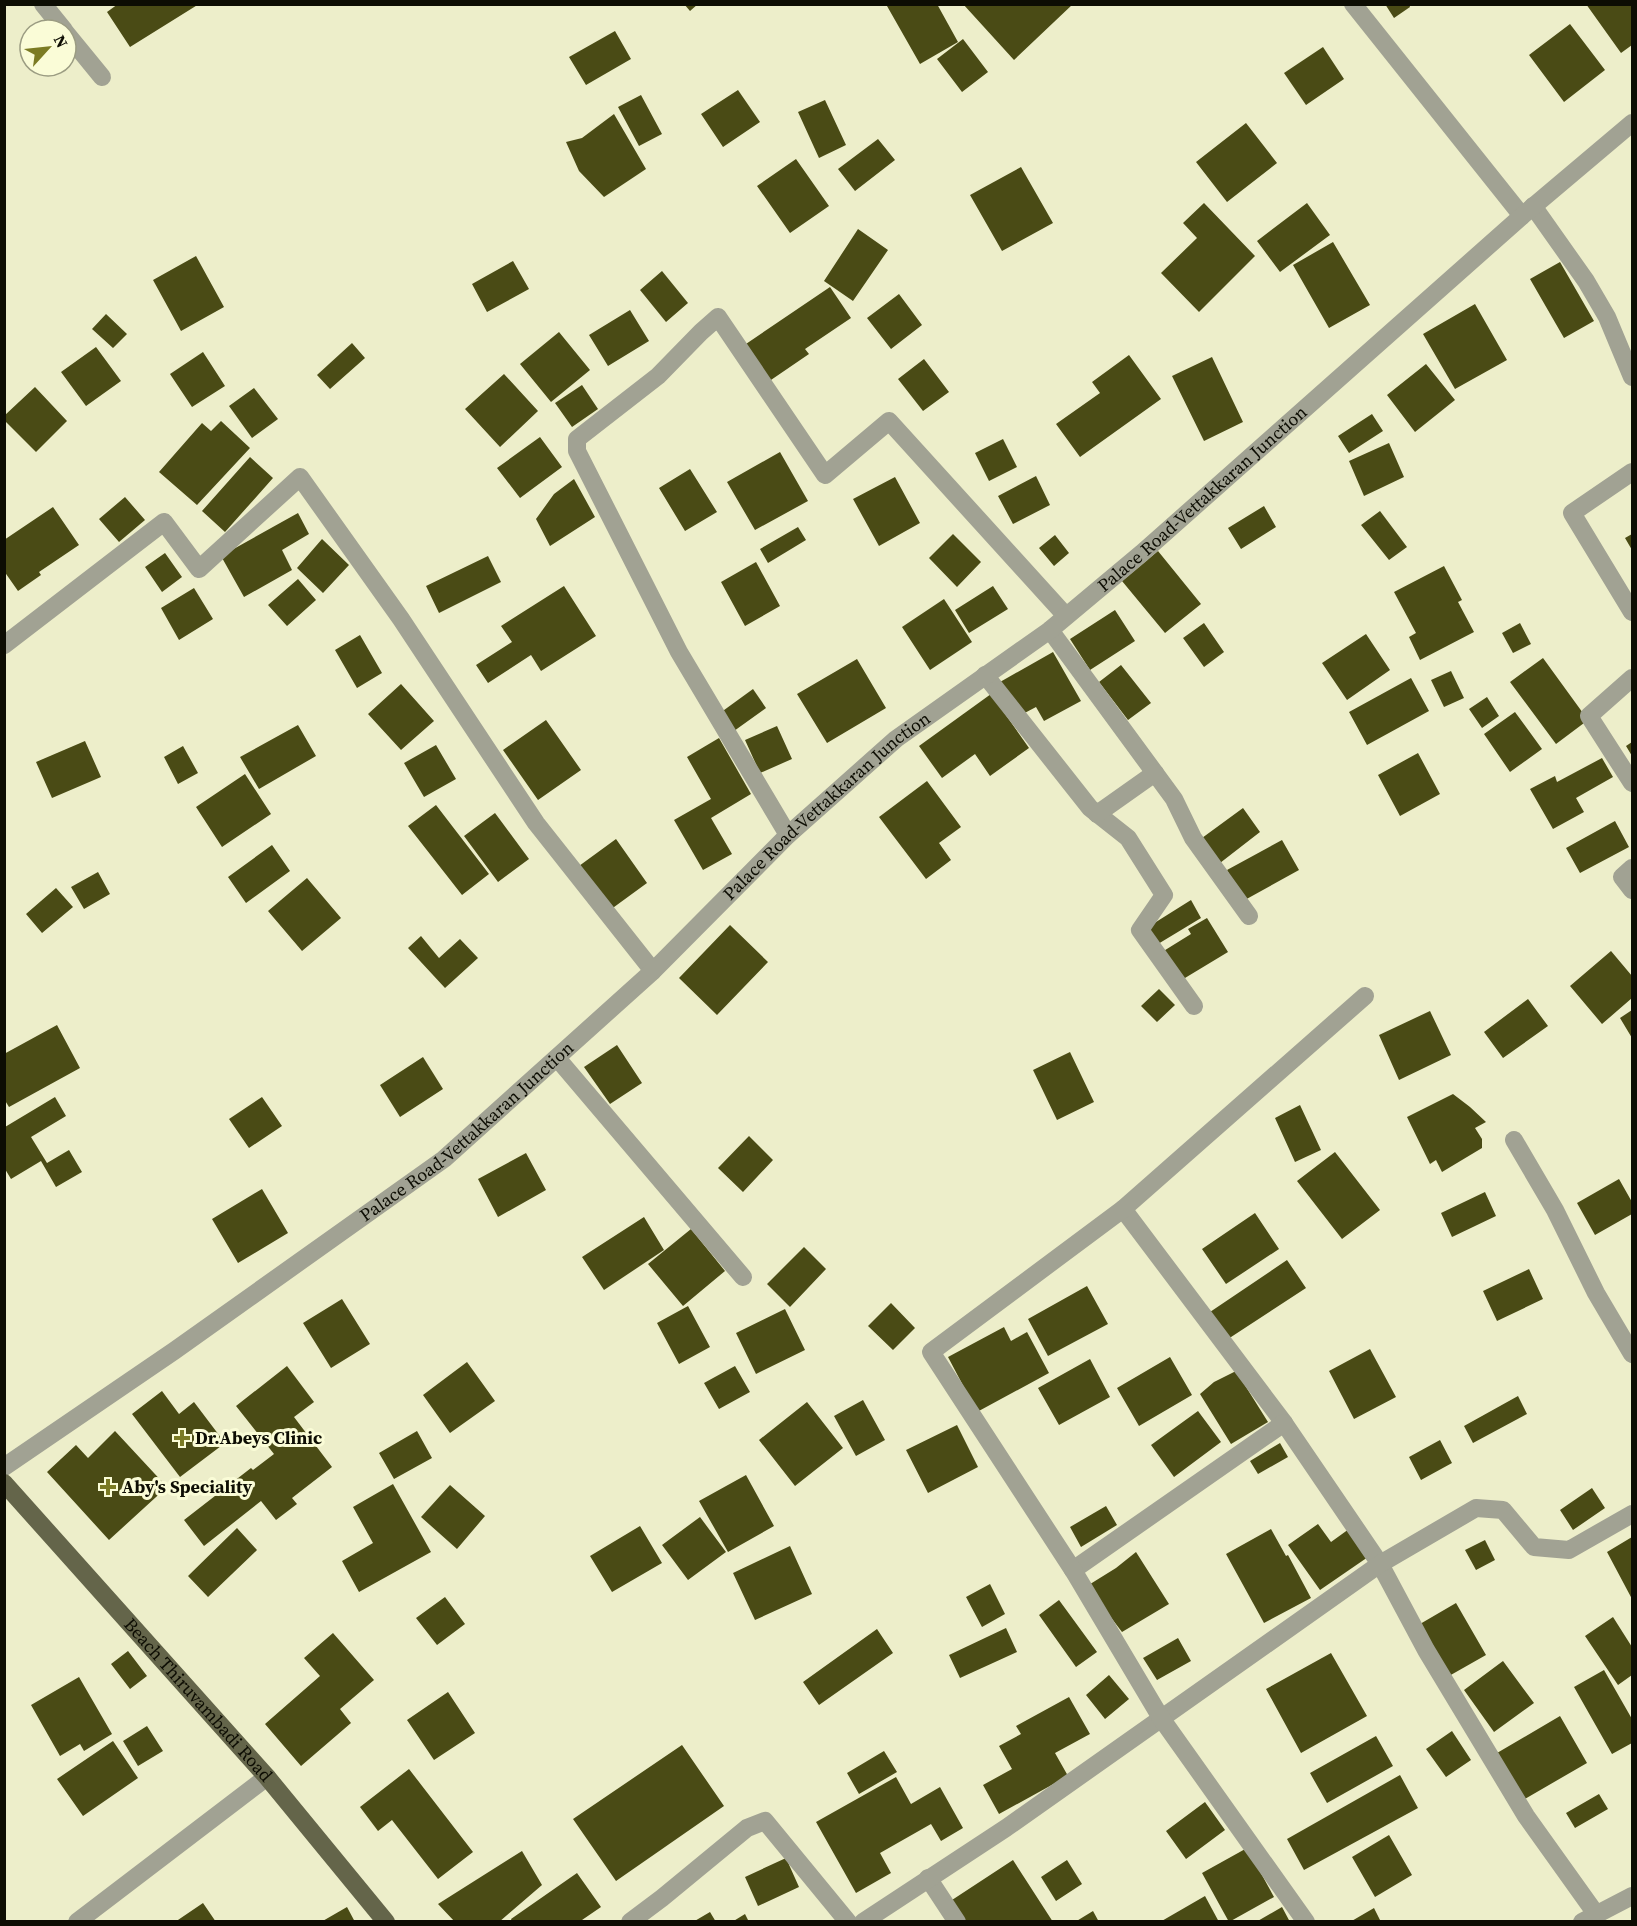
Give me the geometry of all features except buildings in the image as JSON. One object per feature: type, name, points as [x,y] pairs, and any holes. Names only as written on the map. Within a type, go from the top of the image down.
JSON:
[{"type":"main road","name":"Beach Thiruvambadi Road","points":[[4,1483],[267,1777],[386,1922]]},
{"type":"street","points":[[43,4],[54,18]]},
{"type":"street","points":[[1353,4],[1591,290],[1607,317],[1632,377]]},
{"type":"street","points":[[78,47],[102,77]]},
{"type":"street","name":"Palace Road-Vettakkaran Junction","points":[[4,1467],[174,1351],[444,1160],[653,970],[788,835],[896,739],[1050,630],[1142,553],[1527,211],[1632,123]]},
{"type":"street","points":[[788,835],[679,652],[578,451],[577,439],[658,376],[718,317],[825,475],[889,421],[1066,616]]},
{"type":"street","points":[[1632,472],[1572,513],[1632,612]]},
{"type":"street","points":[[4,645],[164,522],[199,569],[300,477],[401,619],[536,823],[653,970]]},
{"type":"street","points":[[1050,630],[1174,799],[1193,838],[1249,916]]},
{"type":"street","points":[[986,675],[1090,808],[1128,838],[1164,895],[1140,930],[1194,1006]]},
{"type":"street","points":[[1632,678],[1589,716],[1632,783]]},
{"type":"street","points":[[1097,814],[1155,773]]},
{"type":"street","points":[[1632,868],[1623,877],[1632,890]]},
{"type":"street","points":[[1306,1922],[1161,1718],[1073,1570],[931,1352],[1123,1209],[1365,996]]},
{"type":"street","points":[[556,1058],[743,1277]]},
{"type":"street","points":[[1514,1140],[1555,1210],[1596,1293],[1632,1354]]},
{"type":"street","points":[[1123,1209],[1284,1423],[1380,1564],[1426,1650],[1589,1918],[1632,1896]]},
{"type":"street","points":[[1073,1570],[1284,1423]]},
{"type":"street","points":[[862,1922],[1006,1828],[1380,1564],[1476,1508],[1503,1510],[1534,1547],[1569,1550],[1632,1514]]},
{"type":"street","points":[[77,1922],[267,1777]]},
{"type":"street","points":[[630,1922],[747,1828],[765,1821],[848,1922]]},
{"type":"street","points":[[928,1878],[957,1922]]},
{"type":"place","name":"Dr.Abeys Clinic","points":[[182,1438]]},
{"type":"place","name":"Aby's Speciality","points":[[108,1487]]}]
